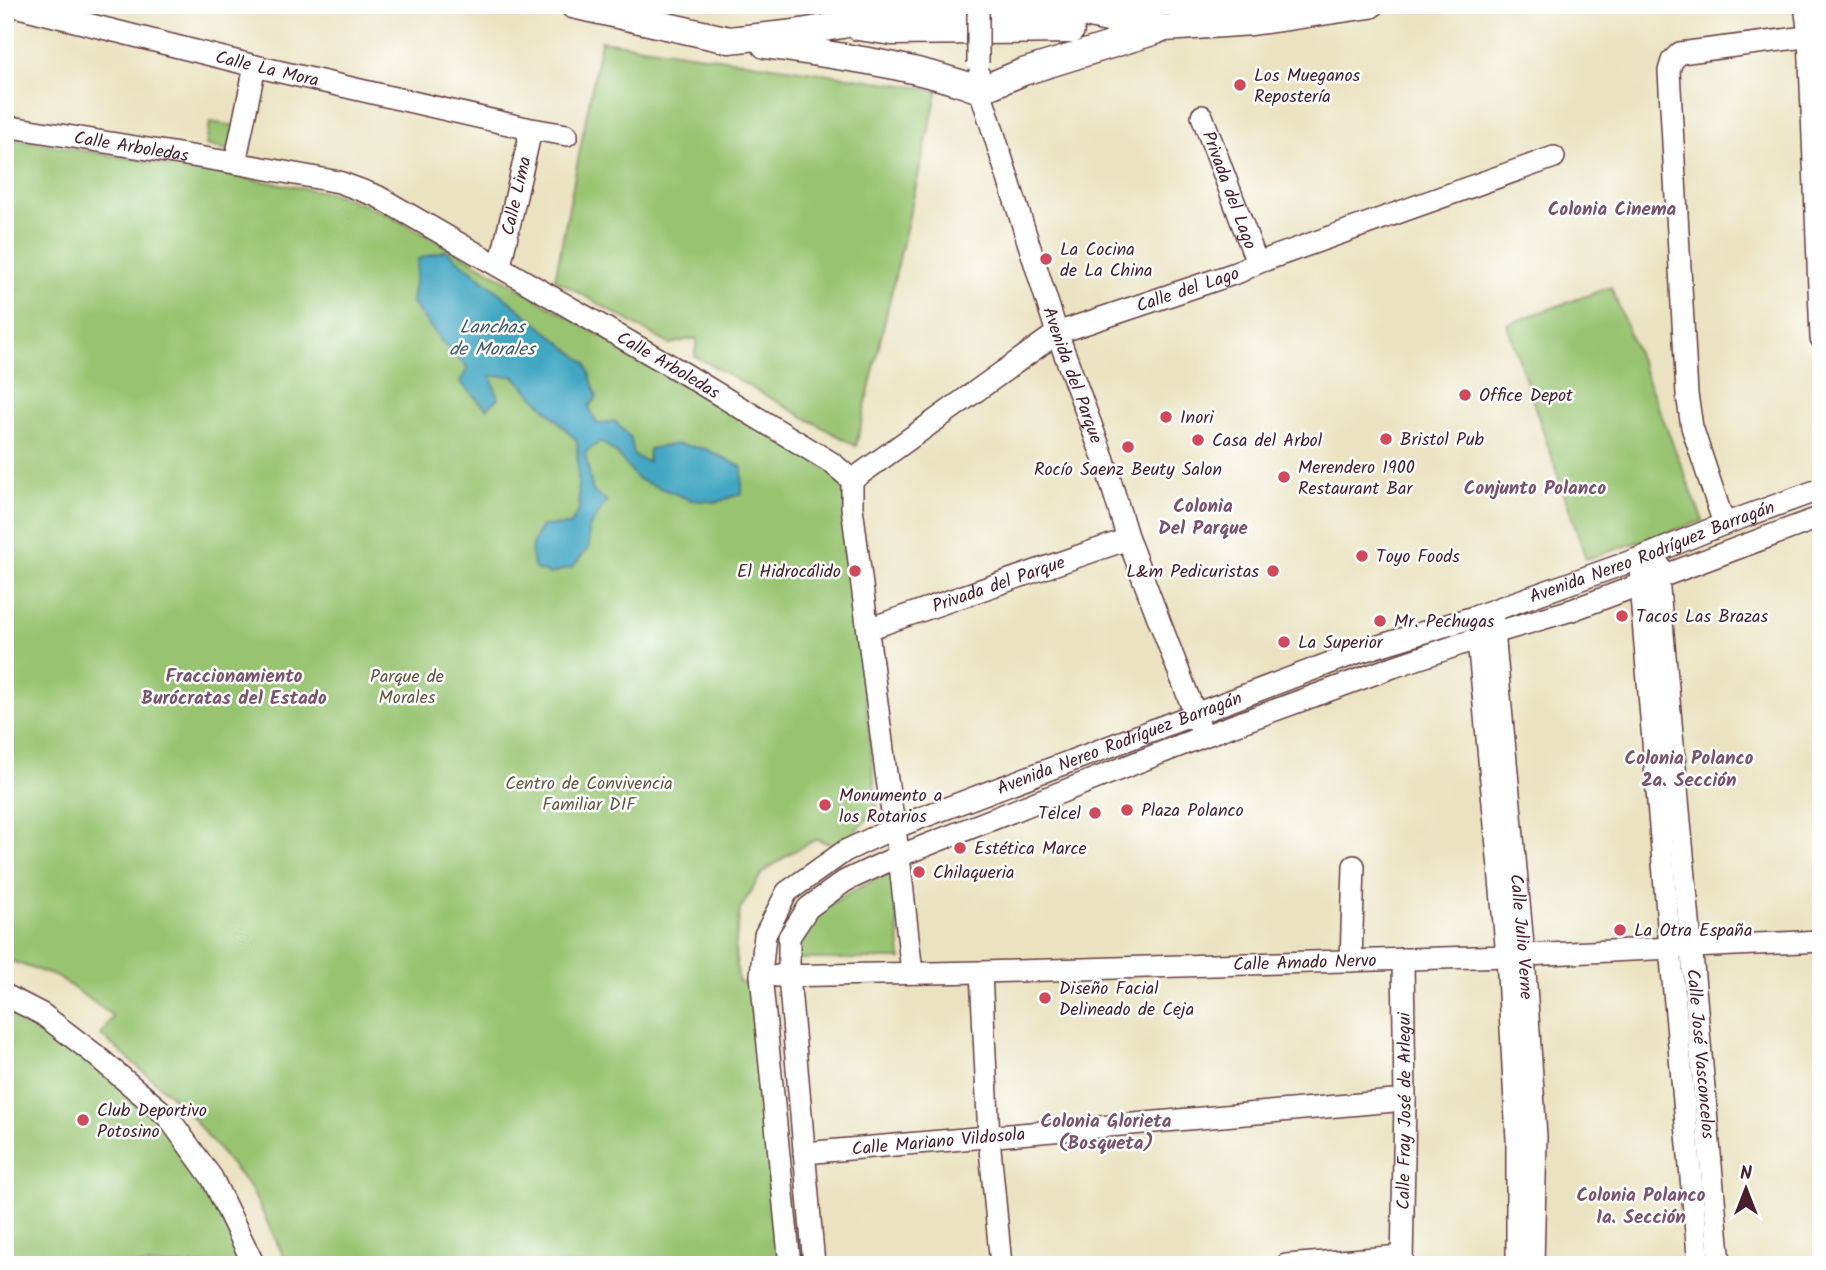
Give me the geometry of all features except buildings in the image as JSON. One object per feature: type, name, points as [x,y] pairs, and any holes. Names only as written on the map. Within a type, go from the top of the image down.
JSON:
[{"type":"main road","points":[[573,5],[729,40],[898,66],[952,79],[980,90],[1023,72],[1164,28]]},
{"type":"main road","points":[[729,40],[842,25],[892,32],[1083,30],[1131,24],[1164,28],[1252,22],[1370,5]]},
{"type":"street","name":"Calle La Mora","points":[[11,5],[255,66],[566,135]]},
{"type":"street","name":"Avenida del Parque","points":[[978,5],[980,90],[1057,332],[1104,460],[1128,539],[1204,736]]},
{"type":"street","points":[[1804,5],[1815,36],[1821,338]]},
{"type":"street","points":[[1724,524],[1692,427],[1687,394],[1669,71],[1672,61],[1680,53],[1815,36]]},
{"type":"street","points":[[235,163],[255,66]]},
{"type":"street","name":"Privada del Lago","points":[[1202,117],[1258,263]]},
{"type":"street","name":"Calle Arboledas","points":[[5,126],[339,182],[377,196],[685,373],[832,463],[852,480]]},
{"type":"street","name":"Calle Lima","points":[[500,266],[529,139],[526,128]]},
{"type":"street","name":"Calle del Lago","points":[[852,480],[1057,332],[1238,272],[1554,157]]},
{"type":"street","points":[[852,480],[852,507],[894,828],[900,856],[912,973]]},
{"type":"street","name":"Avenida Nereo Rodríguez Barragán","points":[[790,1265],[761,975],[765,935],[786,892],[845,851],[894,828],[1359,652],[1485,613],[1821,489]]},
{"type":"street","name":"Avenida Nereo Rodríguez Barragán","points":[[814,1265],[789,976],[789,937],[808,908],[845,881],[900,856],[1204,736],[1393,667],[1572,610],[1821,517]]},
{"type":"street","name":"Privada del Parque","points":[[869,629],[1128,539]]},
{"type":"street","name":"Calle José Vasconcelos","points":[[1652,553],[1649,581],[1671,829],[1688,912],[1692,947],[1695,1101],[1709,1256]]},
{"type":"street","name":"Calle Julio Verne","points":[[1485,613],[1515,956],[1533,1265]]},
{"type":"street","points":[[1389,643],[1393,667]]},
{"type":"street","name":"Calle José Vasconcelos","points":[[1671,829],[1667,914],[1695,1101]]},
{"type":"street","points":[[1351,961],[1353,866]]},
{"type":"street","points":[[1667,914],[1688,912]]},
{"type":"street","name":"Calle Amado Nervo","points":[[761,975],[981,972],[1515,956],[1821,941]]},
{"type":"street","name":"Calle Fray José de Arlegui","points":[[1402,1260],[1405,1100],[1403,959]]},
{"type":"street","points":[[981,972],[989,1138],[1002,1265]]},
{"type":"street","points":[[5,995],[42,1014],[168,1117],[212,1178],[254,1265]]},
{"type":"street","name":"Calle Mariano Vildosola","points":[[804,1153],[1405,1100]]},
{"type":"street","name":"Calle Julio Verne","points":[[1517,1265],[1526,1158]]},
{"type":"street","points":[[1286,1265],[1402,1260]]},
{"type":"green space","points":[[1147,5],[1290,5],[1184,9]]},
{"type":"green space","points":[[601,41],[938,90],[856,446],[695,356],[697,338],[669,344],[555,279]]},
{"type":"green space","points":[[210,122],[237,126],[234,152],[206,145]]},
{"type":"green space","name":"Parque de Morales","points":[[5,137],[331,193],[374,208],[440,242],[843,478],[877,809],[839,847],[816,839],[762,873],[740,910],[735,947],[738,981],[755,986],[782,1265],[288,1265],[251,1189],[182,1105],[101,1035],[113,1016],[58,977],[5,959]]},
{"type":"green space","points":[[1611,287],[1703,521],[1586,559],[1507,324]]},
{"type":"green space","points":[[893,871],[901,959],[794,959],[795,938],[813,917],[839,899]]},
{"type":"green space","name":"Club Deportivo Potosino","points":[[5,1005],[30,1017],[84,1055],[179,1139],[216,1205],[243,1265],[5,1265]]},
{"type":"water","name":"Lanchas de Morales","points":[[446,250],[586,363],[597,397],[589,407],[597,424],[615,421],[631,439],[634,456],[648,462],[649,449],[676,444],[706,449],[742,467],[742,493],[718,502],[691,500],[637,479],[618,455],[601,441],[585,453],[593,492],[607,501],[589,528],[589,547],[573,567],[549,574],[535,569],[532,547],[542,526],[570,525],[579,510],[577,441],[514,376],[491,376],[498,398],[487,409],[460,382],[468,368],[442,342],[412,303],[418,259]]},
{"type":"place","name":"Los Mueganos Repostería","points":[[1240,85]]},
{"type":"place","name":"La Cocina de La China","points":[[1046,259]]},
{"type":"place","name":"Office Depot","points":[[1465,395]]},
{"type":"place","name":"Inori","points":[[1166,417]]},
{"type":"place","name":"Bristol Pub","points":[[1386,439]]},
{"type":"place","name":"Casa del Arbol","points":[[1198,440]]},
{"type":"place","name":"Rocío Saenz Beuty Salon","points":[[1128,447]]},
{"type":"place","name":"Merendero 1900 Restaurant Bar","points":[[1284,477]]},
{"type":"place","name":"Toyo Foods","points":[[1362,556]]},
{"type":"place","name":"El Hidrocálido","points":[[855,571]]},
{"type":"place","name":"L&m Pedicuristas","points":[[1273,571]]},
{"type":"place","name":"Tacos Las Brazas","points":[[1622,616]]},
{"type":"place","name":"Mr. Pechugas","points":[[1380,621]]},
{"type":"place","name":"La Superior","points":[[1284,642]]},
{"type":"place","name":"Monumento a los Rotarios","points":[[825,805]]},
{"type":"place","name":"Plaza Polanco","points":[[1127,810]]},
{"type":"place","name":"Telcel","points":[[1095,813]]},
{"type":"place","name":"Estética Marce","points":[[960,848]]},
{"type":"place","name":"Chilaqueria","points":[[919,872]]},
{"type":"place","name":"La Otra España","points":[[1620,930]]},
{"type":"place","name":"Diseño Facial Delineado de Ceja","points":[[1045,998]]},
{"type":"place","name":"Club Deportivo Potosino","points":[[83,1120]]},
{"type":"district","name":"Colonia Cinema","points":[[1612,208]]},
{"type":"district","name":"Conjunto Polanco","points":[[1535,487]]},
{"type":"district","name":"Colonia Del Parque","points":[[1203,516]]},
{"type":"district","name":"Fraccionamiento Burócratas del Estado","points":[[234,686]]},
{"type":"district","name":"Colonia Polanco 2a. Sección","points":[[1689,768]]},
{"type":"district","name":"Colonia Glorieta (Bosqueta)","points":[[1106,1131]]},
{"type":"district","name":"Colonia Polanco 1a. Sección","points":[[1641,1205]]},
{"type":"park label","name":"Centro de Convivencia Familiar DIF","points":[[589,793]]}]
